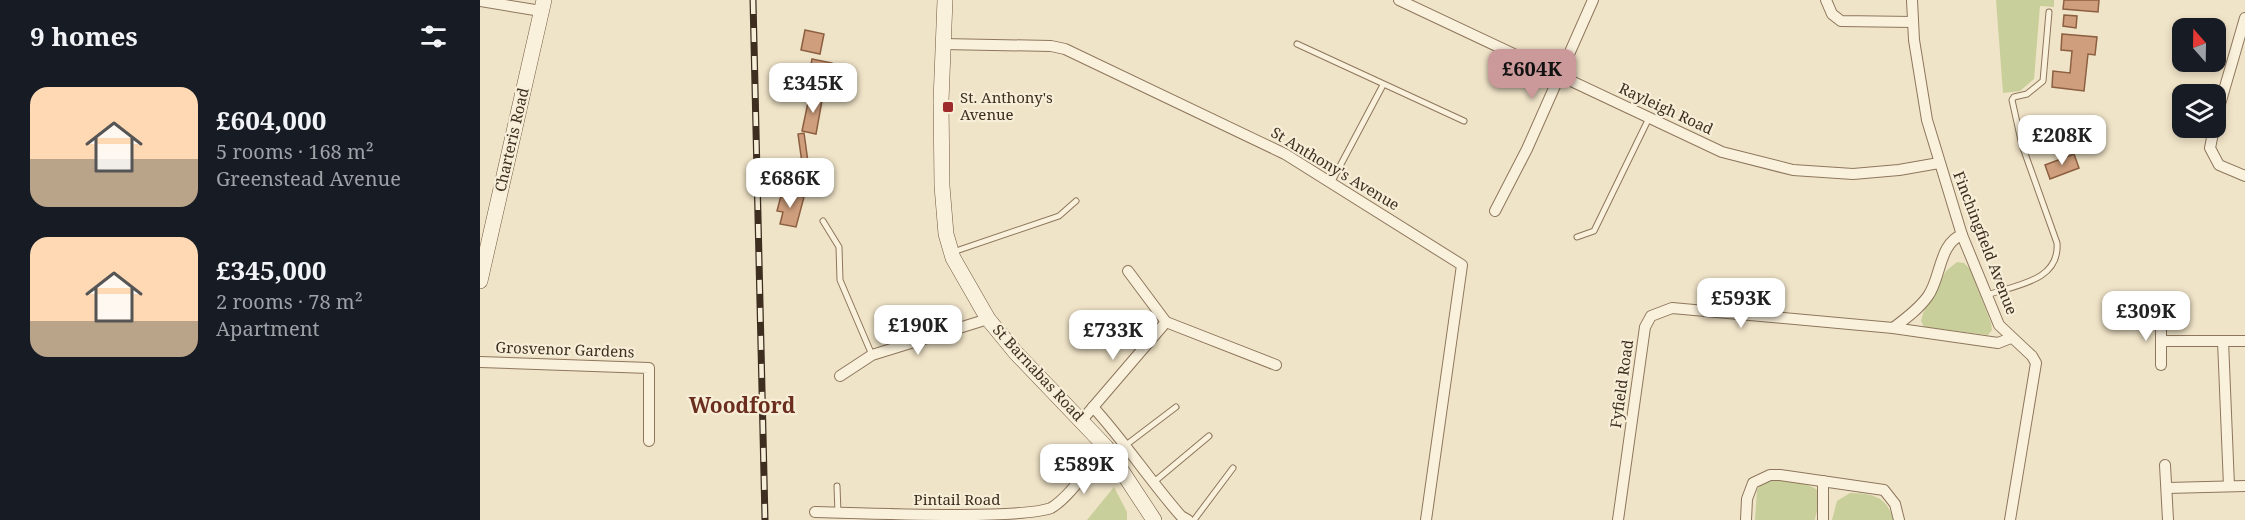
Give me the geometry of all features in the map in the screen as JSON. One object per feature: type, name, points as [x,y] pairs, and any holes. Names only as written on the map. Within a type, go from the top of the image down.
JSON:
[{"type":"street","name":"St Barnabas Road","points":[[945,0],[940,101],[942,186],[946,234],[952,253],[988,319],[1016,353],[1106,447],[1147,513]]},
{"type":"street","name":"Rayleigh Road","points":[[1399,0],[1722,152],[1793,170],[1853,174],[1899,171],[1939,163]]},
{"type":"street","points":[[1495,211],[1527,149],[1593,0]]},
{"type":"street","points":[[1826,0],[1832,14],[1840,21],[1913,22]]},
{"type":"street","name":"Finchingfield Avenue","points":[[1912,0],[1927,120],[1962,235],[1999,325],[2021,345],[2036,363],[2010,520]]},
{"type":"street","points":[[480,1],[543,6]]},
{"type":"street","name":"Charteris Road","points":[[480,281],[543,6]]},
{"type":"street","points":[[2226,84],[2245,18]]},
{"type":"street","name":"St Anthony's Avenue","points":[[943,44],[1051,46],[1065,49],[1285,154],[1462,265],[1426,520]]},
{"type":"street","points":[[2212,138],[2210,148],[2219,165],[2245,176]]},
{"type":"street","points":[[1893,328],[1929,295],[1948,247],[1956,237],[1962,235]]},
{"type":"street","points":[[1128,271],[1166,322],[1276,365]]},
{"type":"street","name":"Fyfield Road","points":[[1618,520],[1645,327],[1651,316],[1672,308],[1893,328],[1998,343],[2011,338]]},
{"type":"street","points":[[840,376],[872,356],[988,319]]},
{"type":"street","points":[[2161,319],[2161,365]]},
{"type":"street","points":[[1082,420],[1166,322]]},
{"type":"street","points":[[2161,341],[2245,341]]},
{"type":"street","points":[[2223,341],[2229,486]]},
{"type":"street","name":"Grosvenor Gardens","points":[[480,362],[649,368],[649,441]]},
{"type":"street","points":[[1093,407],[1126,445],[1152,483],[1181,516],[1188,520]]},
{"type":"street","name":"Pintail Road","points":[[815,512],[962,517],[1040,513],[1058,504],[1106,447]]},
{"type":"street","points":[[2166,465],[2168,520]]},
{"type":"street","points":[[1746,520],[1747,499],[1753,483],[1770,475],[1884,490],[1895,504],[1899,520]]},
{"type":"street","points":[[1822,520],[1823,481]]},
{"type":"street","points":[[2167,488],[2245,486]]},
{"type":"lane","points":[[1986,295],[2050,271],[2057,258],[2057,243],[2022,145],[2012,100],[2014,96],[2027,94],[2043,81],[2049,12]]},
{"type":"lane","points":[[1297,44],[1464,121]]},
{"type":"lane","points":[[1331,183],[1383,85]]},
{"type":"lane","points":[[1577,237],[1594,231],[1649,118]]},
{"type":"lane","points":[[952,253],[1059,216],[1076,201]]},
{"type":"lane","points":[[823,221],[839,247],[840,280],[872,356]]},
{"type":"lane","points":[[1126,445],[1176,406]]},
{"type":"lane","points":[[1152,483],[1209,436]]},
{"type":"lane","points":[[1194,520],[1233,468]]},
{"type":"lane","points":[[837,486],[838,513]]},
{"type":"green space","points":[[1996,0],[2054,0],[2054,7],[2040,6],[2034,79],[2020,91],[2003,93]]},
{"type":"green space","points":[[1957,262],[1964,263],[1970,269],[1991,323],[1992,330],[1988,335],[1924,327],[1921,321],[1946,271]]},
{"type":"green space","points":[[1773,480],[1793,482],[1814,488],[1820,497],[1815,520],[1755,520],[1757,490],[1763,482]]},
{"type":"green space","points":[[1114,487],[1127,512],[1127,520],[1087,520]]},
{"type":"green space","points":[[1850,493],[1872,495],[1883,501],[1891,512],[1893,520],[1832,520],[1837,501]]},
{"type":"building","points":[[2064,0],[2099,0],[2098,12],[2063,9]]},
{"type":"building","points":[[2064,15],[2077,16],[2076,28],[2063,26]]},
{"type":"building","points":[[805,30],[824,34],[820,54],[801,50]]},
{"type":"building","points":[[2062,34],[2097,37],[2095,55],[2088,54],[2084,91],[2052,87],[2053,71],[2070,73],[2072,51],[2061,50]]},
{"type":"building","points":[[812,59],[832,63],[826,90],[807,86]]},
{"type":"building","points":[[810,93],[823,95],[816,134],[802,131]]},
{"type":"building","points":[[804,133],[808,162],[802,163],[798,134]]},
{"type":"building","points":[[2074,154],[2079,168],[2050,179],[2045,165]]},
{"type":"building","points":[[796,178],[804,180],[801,195],[793,193]]},
{"type":"building","points":[[782,192],[804,197],[796,227],[780,224],[783,212],[777,211]]},
{"type":"railway","points":[[753,0],[765,520]]},
{"type":"place","name":"St. Anthony's Avenue","points":[[948,107]]},
{"type":"district","name":"Woodford","points":[[742,406]]}]
